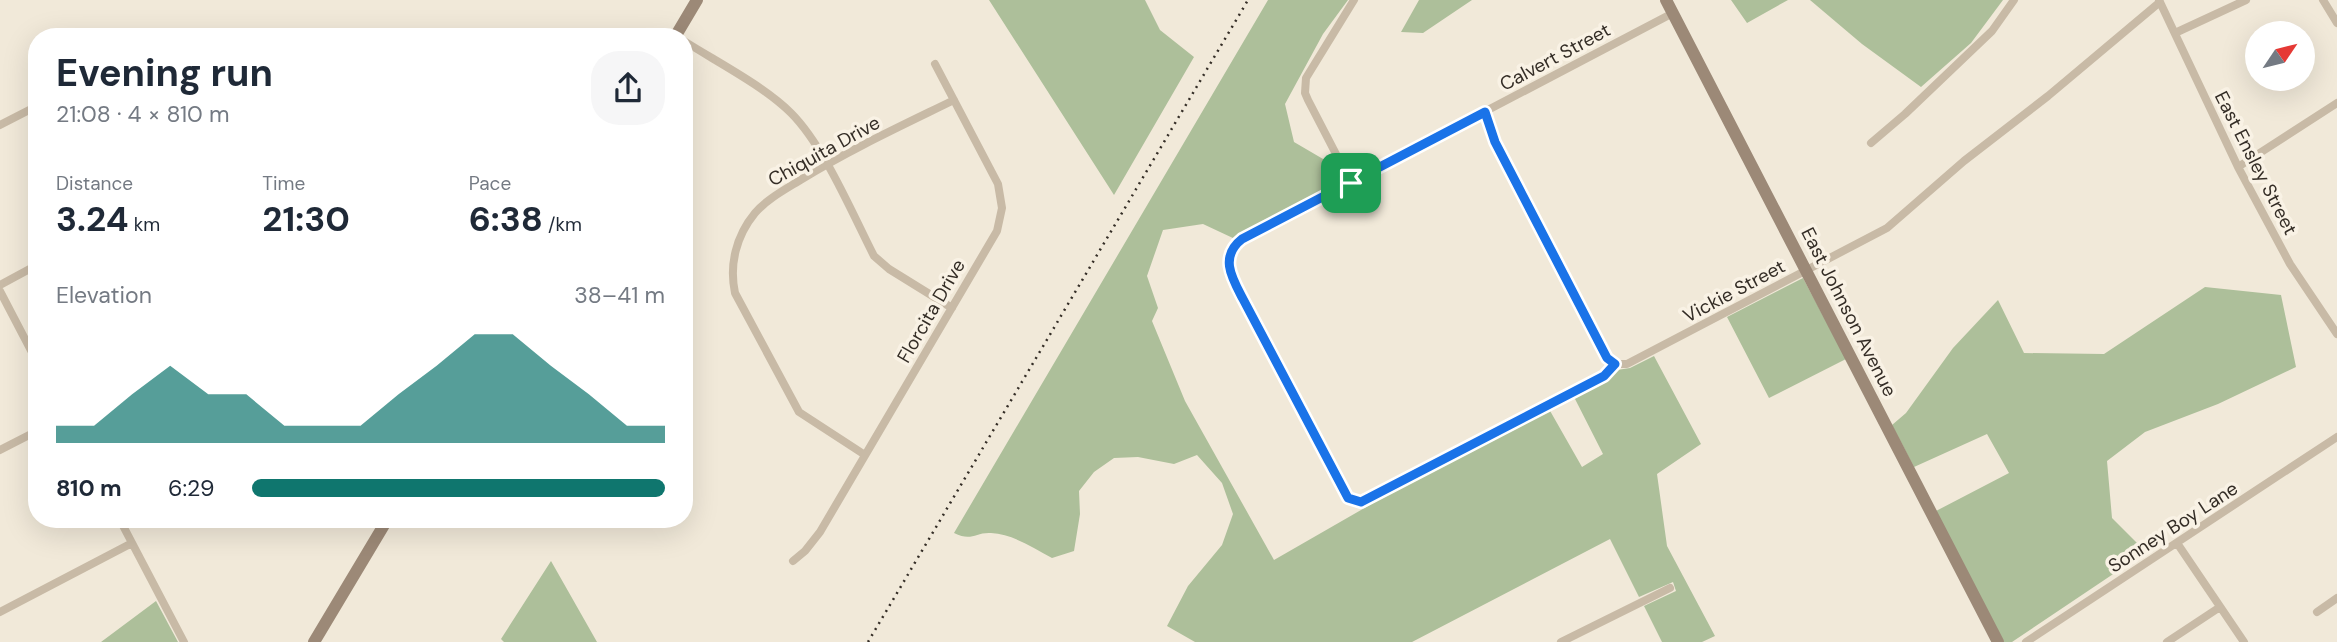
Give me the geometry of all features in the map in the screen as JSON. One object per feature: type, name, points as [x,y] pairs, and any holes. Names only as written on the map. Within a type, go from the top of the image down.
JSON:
[{"type":"main road","points":[[683,28],[696,0]]},
{"type":"main road","name":"East Johnson Avenue","points":[[1666,0],[1998,642]]},
{"type":"main road","points":[[314,642],[382,528]]},
{"type":"street","points":[[1351,183],[1308,100],[1304,86],[1306,78],[1353,0]]},
{"type":"street","points":[[1871,143],[1992,31],[2014,0]]},
{"type":"street","points":[[2175,33],[2246,0]]},
{"type":"street","points":[[2323,0],[2337,23]]},
{"type":"street","name":"East Ensley Street","points":[[2159,1],[2238,167],[2290,264],[2337,334]]},
{"type":"street","name":"Vickie Street","points":[[1357,502],[1604,376],[1615,364],[1627,364],[1887,228],[1964,161],[2048,96],[2159,1]]},
{"type":"street","name":"Calvert Street","points":[[1357,502],[1348,498],[1243,299],[1230,272],[1229,257],[1232,250],[1242,239],[1673,13]]},
{"type":"street","points":[[693,47],[776,100],[806,130],[874,256],[888,269],[952,308]]},
{"type":"street","name":"Florcita Drive","points":[[793,561],[815,540],[996,231],[1002,208],[998,184],[935,64]]},
{"type":"street","name":"Chiquita Drive","points":[[865,454],[799,412],[741,306],[733,280],[740,237],[756,212],[768,201],[825,164],[954,100]]},
{"type":"street","points":[[2238,167],[2337,103]]},
{"type":"street","points":[[0,125],[28,111]]},
{"type":"street","points":[[1485,112],[1495,142],[1535,220],[1607,358],[1615,364]]},
{"type":"street","points":[[0,285],[28,270]]},
{"type":"street","points":[[0,291],[28,345]]},
{"type":"street","points":[[0,450],[28,435]]},
{"type":"street","name":"Sonney Boy Lane","points":[[2026,642],[2337,437]]},
{"type":"street","points":[[124,528],[184,642]]},
{"type":"street","points":[[0,612],[132,543]]},
{"type":"street","points":[[2177,543],[2244,642]]},
{"type":"street","points":[[1561,642],[1576,638],[1670,589]]},
{"type":"street","points":[[2317,612],[2337,598]]},
{"type":"street","points":[[2167,642],[2220,607]]},
{"type":"green space","points":[[989,0],[1145,0],[1160,30],[1194,57],[1114,195]]},
{"type":"green space","points":[[1268,0],[1348,0],[1323,34],[1285,104],[1294,142],[1335,166],[1344,181],[1235,239],[1203,224],[1163,230],[1147,276],[1158,308],[1152,321],[1185,401],[1274,560],[1408,483],[1549,409],[1582,467],[1603,454],[1574,397],[1606,380],[1617,370],[1630,368],[1654,356],[1701,444],[1657,474],[1667,546],[1715,636],[1702,642],[1662,642],[1644,606],[1676,591],[1673,582],[1639,597],[1610,539],[1412,642],[1195,642],[1167,626],[1188,586],[1222,545],[1233,514],[1222,483],[1197,455],[1174,464],[1138,457],[1114,458],[1094,472],[1079,491],[1080,514],[1074,551],[1052,558],[1007,536],[986,533],[965,537],[954,533]]},
{"type":"green space","points":[[1419,0],[1472,0],[1423,33],[1401,32]]},
{"type":"green space","points":[[1731,0],[1788,0],[1747,23]]},
{"type":"green space","points":[[1810,0],[2003,0],[1971,43],[1921,87],[1862,44]]},
{"type":"green space","points":[[1803,278],[1846,359],[1769,398],[1727,317]]},
{"type":"green space","points":[[2205,287],[2281,295],[2296,367],[2218,404],[2145,432],[2107,461],[2112,518],[2146,552],[2012,642],[2004,642],[1936,511],[2009,473],[1987,434],[1914,467],[1892,425],[1906,413],[1953,348],[1998,300],[2024,353],[2104,354]]},
{"type":"green space","points":[[551,561],[597,642],[504,642],[501,639]]},
{"type":"green space","points":[[156,601],[178,642],[101,642]]},
{"type":"railway","points":[[868,642],[1248,0]]},
{"type":"route","points":[[1485,112],[1495,142],[1535,220],[1607,358],[1615,364],[1604,376],[1361,502],[1348,498],[1243,299],[1228,265],[1232,250],[1242,239],[1351,183],[1485,112]]}]
